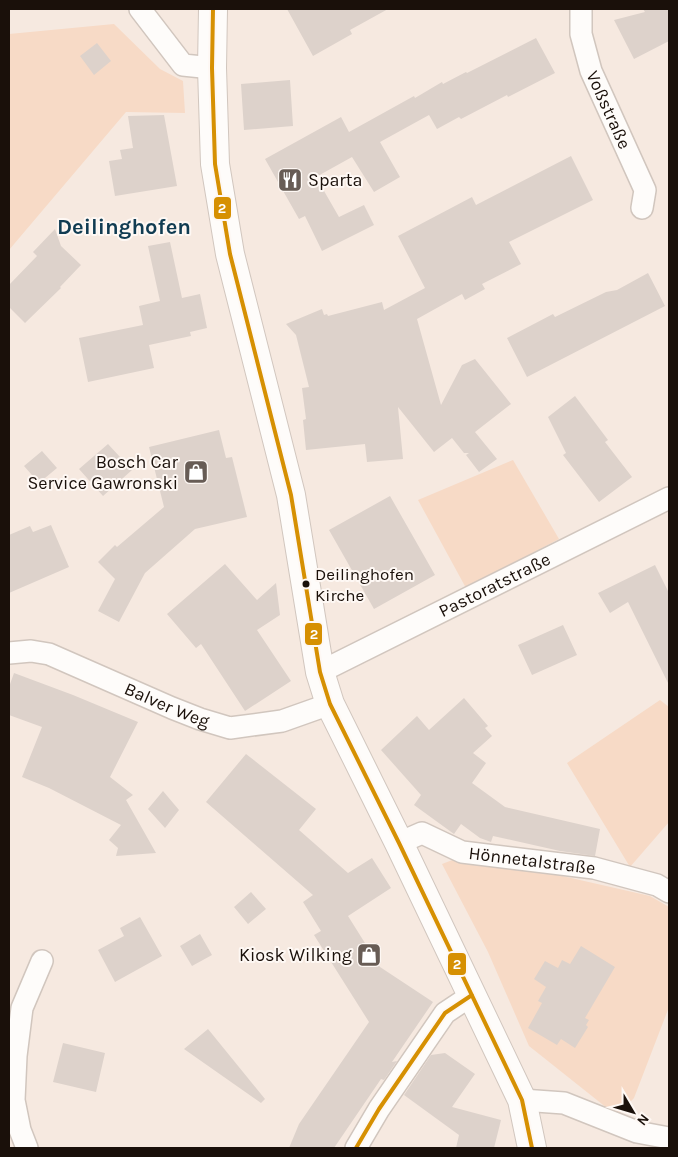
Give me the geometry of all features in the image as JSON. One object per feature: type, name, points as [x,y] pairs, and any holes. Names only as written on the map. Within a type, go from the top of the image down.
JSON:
[{"type":"main road","points":[[213,9],[212,68],[215,164],[230,254],[290,494],[320,672],[330,704],[522,1100],[532,1148]]},
{"type":"street","points":[[140,9],[183,65],[212,68]]},
{"type":"street","name":"Voßstraße","points":[[581,9],[581,34],[591,71],[644,190],[642,208]]},
{"type":"street","name":"Pastoratstraße","points":[[320,672],[669,498]]},
{"type":"street","name":"Balver Weg","points":[[9,653],[31,651],[49,654],[172,708],[230,728],[282,721],[330,704]]},
{"type":"street","name":"Hönnetalstraße","points":[[399,844],[422,833],[462,852],[594,868],[657,885],[669,892]]},
{"type":"street","points":[[26,1148],[14,1100],[16,1056],[22,1008],[42,961]]},
{"type":"street","points":[[356,1148],[379,1109],[445,1013],[472,995]]},
{"type":"street","points":[[522,1100],[564,1103],[637,1132],[669,1138]]},
{"type":"shaded area","points":[[114,24],[160,69],[183,81],[185,113],[126,112],[9,250],[9,34]]},
{"type":"shaded area","points":[[513,460],[559,539],[466,588],[418,500]]},
{"type":"shaded area","points":[[660,700],[669,707],[669,822],[630,867],[567,763]]},
{"type":"shaded area","points":[[455,859],[536,870],[650,896],[669,907],[669,1007],[634,1098],[617,1116],[529,1046],[488,952],[442,864]]},
{"type":"building","points":[[287,9],[388,9],[350,30],[352,34],[313,56]]},
{"type":"building","points":[[643,9],[669,9],[669,41],[634,59],[614,20],[645,12]]},
{"type":"building","points":[[536,38],[555,73],[508,97],[507,95],[437,129],[429,115],[380,142],[400,177],[374,192],[352,157],[316,177],[339,217],[364,205],[374,225],[322,251],[305,216],[299,219],[265,159],[341,117],[349,132],[414,96],[415,98],[442,82],[443,84],[467,73]]},
{"type":"building","points":[[97,43],[111,61],[94,75],[80,56]]},
{"type":"building","points":[[290,80],[293,126],[244,130],[241,84]]},
{"type":"building","points":[[164,115],[177,186],[115,196],[109,161],[122,159],[120,150],[133,148],[128,116]]},
{"type":"building","points":[[571,156],[593,200],[509,242],[521,264],[482,284],[485,289],[465,300],[462,294],[417,319],[441,405],[462,365],[475,359],[511,404],[475,432],[497,459],[479,472],[466,455],[469,453],[464,453],[452,438],[434,452],[398,407],[403,459],[367,462],[365,444],[306,450],[303,420],[306,419],[302,388],[309,387],[296,335],[286,324],[322,309],[324,315],[327,314],[328,316],[382,302],[384,310],[425,288],[398,236],[472,197],[476,205]]},
{"type":"building","points":[[55,229],[61,246],[81,265],[61,288],[25,323],[9,307],[9,285],[37,256],[33,252]]},
{"type":"building","points":[[170,242],[182,298],[200,294],[207,328],[190,332],[191,336],[149,345],[154,368],[88,382],[79,338],[143,325],[139,306],[160,301],[148,246]]},
{"type":"building","points":[[648,273],[665,306],[527,377],[507,338],[553,314],[555,317],[606,292],[617,290]]},
{"type":"building","points":[[575,396],[608,440],[605,442],[632,477],[599,502],[563,455],[566,453],[548,417]]},
{"type":"building","points":[[219,430],[226,458],[232,457],[247,517],[195,529],[145,573],[119,622],[98,611],[115,579],[98,562],[115,545],[117,547],[164,507],[149,447]]},
{"type":"building","points":[[108,444],[132,470],[103,496],[79,469]]},
{"type":"building","points":[[42,451],[57,468],[39,483],[24,466]]},
{"type":"building","points":[[390,496],[435,575],[374,609],[329,530]]},
{"type":"building","points":[[51,525],[69,567],[9,593],[9,535],[30,526],[33,532]]},
{"type":"building","points":[[225,564],[257,600],[276,583],[280,615],[257,630],[291,681],[245,711],[201,644],[196,648],[167,614]]},
{"type":"building","points":[[655,565],[669,593],[669,685],[628,602],[610,613],[598,593]]},
{"type":"building","points":[[563,625],[577,655],[532,675],[518,645]]},
{"type":"building","points":[[14,673],[138,722],[110,777],[133,795],[126,800],[156,853],[116,856],[118,848],[109,840],[121,825],[49,788],[22,777],[42,727],[9,715],[9,687]]},
{"type":"building","points":[[464,698],[488,726],[485,728],[492,736],[473,753],[486,763],[472,783],[505,807],[600,829],[595,856],[560,851],[493,836],[491,842],[480,838],[461,824],[454,834],[414,805],[421,795],[381,750],[417,716],[429,730]]},
{"type":"building","points":[[246,754],[316,809],[299,830],[348,873],[372,858],[391,888],[348,916],[380,967],[433,1002],[392,1062],[397,1061],[384,1080],[381,1079],[334,1148],[289,1148],[299,1124],[369,1022],[314,935],[321,931],[303,902],[313,895],[206,802]]},
{"type":"building","points":[[163,791],[179,810],[165,828],[148,809]]},
{"type":"building","points":[[251,892],[266,909],[248,924],[234,907]]},
{"type":"building","points":[[140,917],[162,956],[115,982],[98,950],[124,936],[120,928]]},
{"type":"building","points":[[200,934],[212,955],[192,966],[180,946]]},
{"type":"building","points":[[581,946],[615,967],[585,1018],[589,1020],[586,1025],[588,1027],[575,1048],[561,1039],[557,1045],[528,1028],[542,1003],[538,1001],[546,987],[534,979],[545,961],[558,968],[562,960],[570,964]]},
{"type":"building","points":[[208,1029],[265,1099],[261,1103],[184,1049]]},
{"type":"building","points":[[63,1043],[105,1053],[96,1092],[53,1082]]},
{"type":"building","points":[[445,1053],[475,1074],[452,1107],[501,1120],[494,1148],[456,1148],[459,1135],[404,1095],[431,1055]]},
{"type":"transit line","name":"2","points":[[213,9],[212,68],[215,164],[230,254],[291,495],[320,672],[330,704],[522,1100],[532,1148]]},
{"type":"transit line","name":"2","points":[[356,1148],[379,1109],[445,1013],[472,995]]},
{"type":"place","name":"Sparta","points":[[290,180]]},
{"type":"place","name":"Bosch Car Service Gawronski","points":[[196,472]]},
{"type":"place","name":"Deilinghofen Kirche","points":[[306,584]]},
{"type":"place","name":"Kiosk Wilking","points":[[369,955]]},
{"type":"district","name":"Deilinghofen","points":[[124,227]]}]
